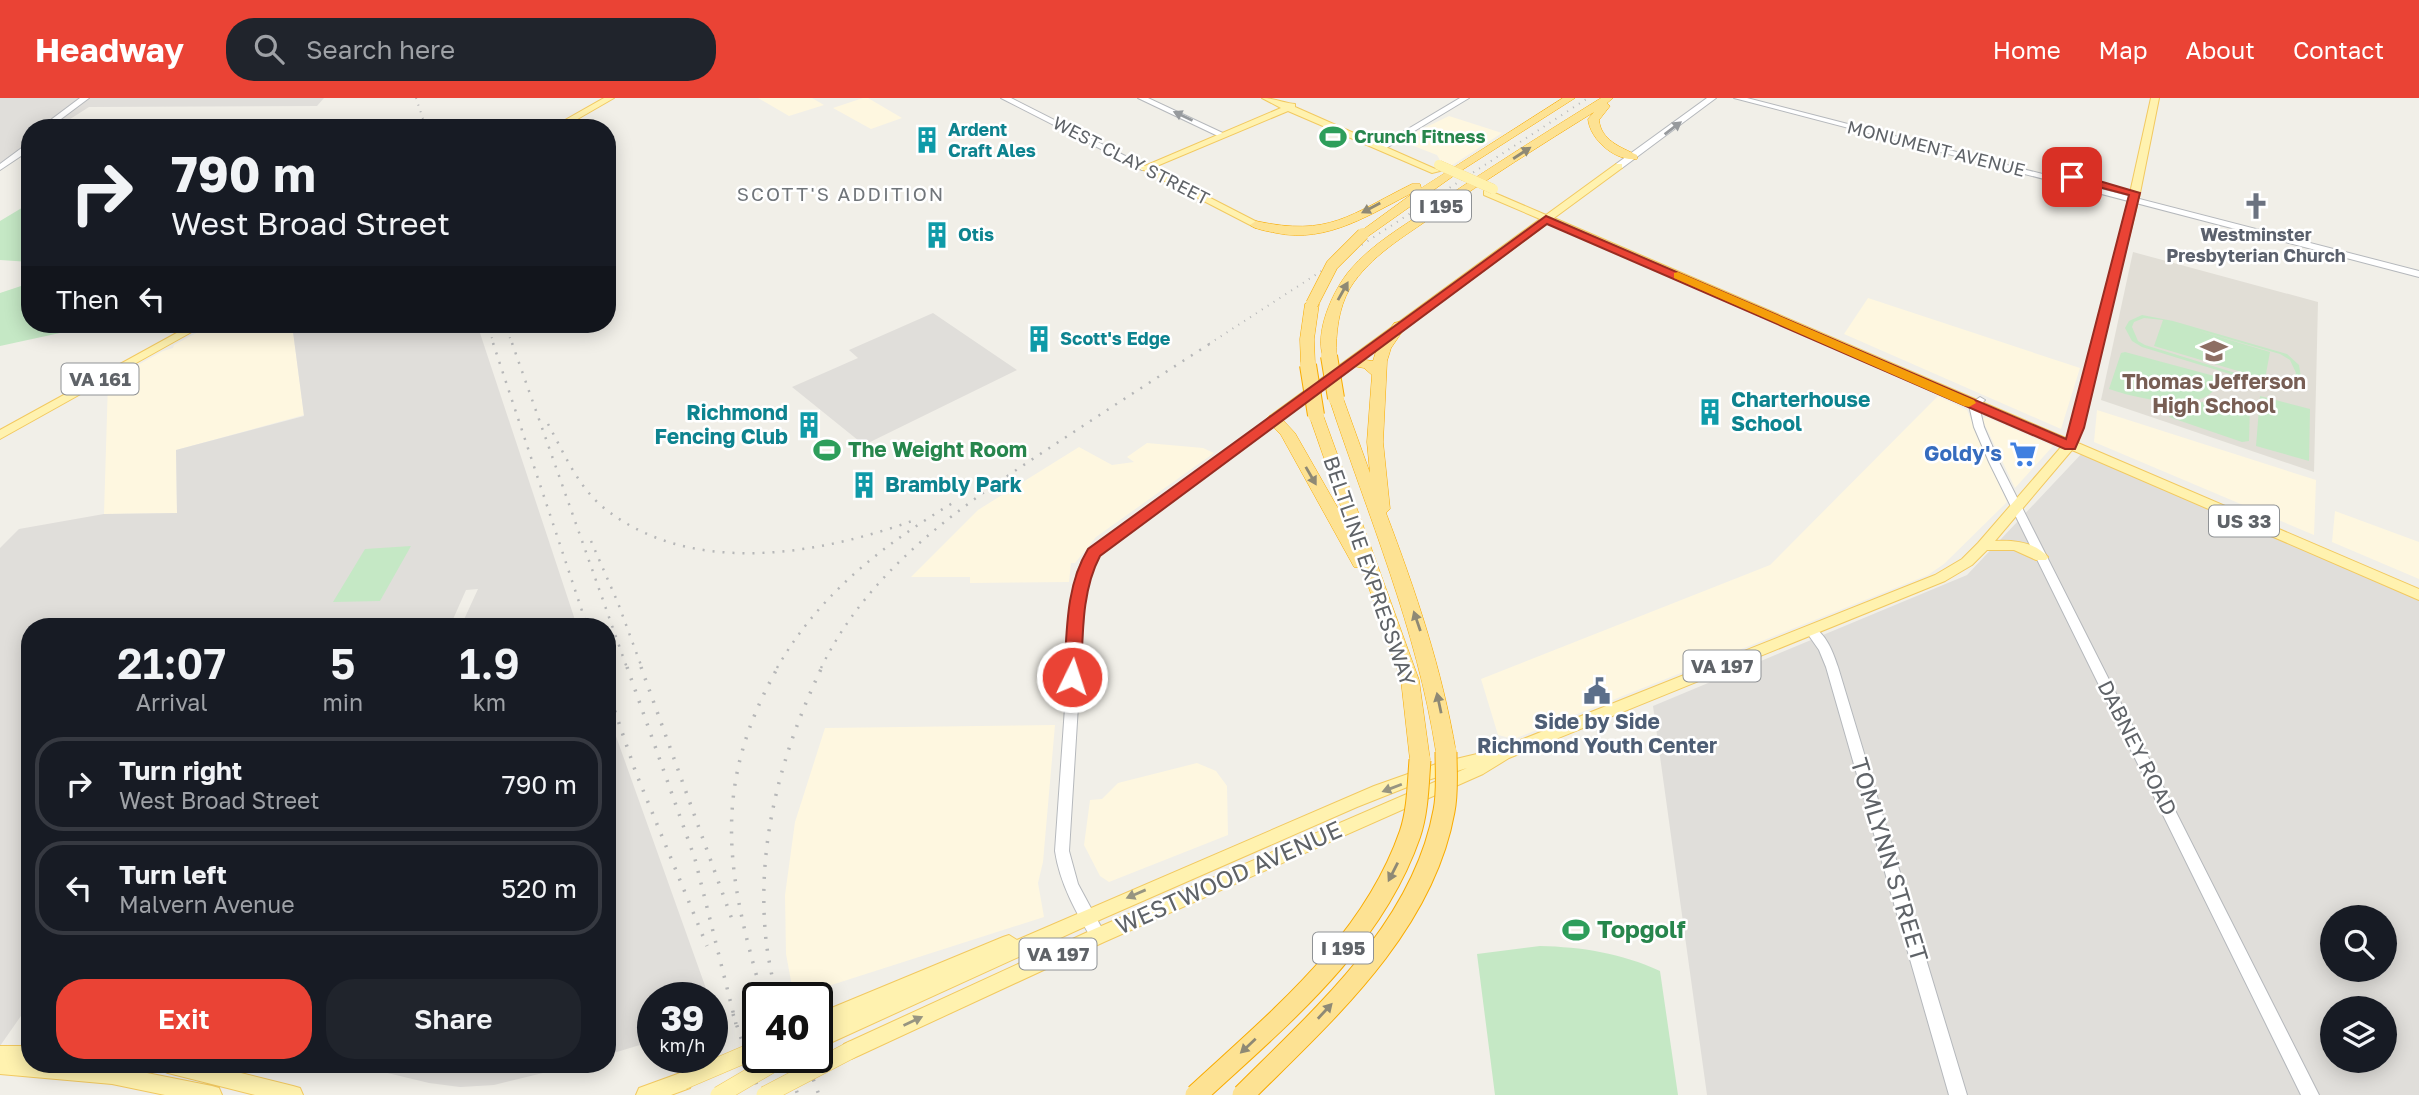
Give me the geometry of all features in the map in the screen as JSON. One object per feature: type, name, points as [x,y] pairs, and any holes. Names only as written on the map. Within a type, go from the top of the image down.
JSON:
[{"type":"highway","name":"BELTLINE EXPRESSWAY","points":[[1196,1095],[1325,969],[1377,902],[1410,834],[1417,802],[1420,760],[1409,680],[1316,415],[1307,340],[1312,304],[1330,266],[1363,234],[1455,170],[1570,98]]},
{"type":"highway","name":"BELTLINE EXPRESSWAY","points":[[1243,1095],[1364,969],[1398,922],[1419,883],[1443,815],[1446,752],[1442,710],[1428,655],[1336,398],[1329,356],[1334,308],[1346,284],[1365,261],[1449,200],[1609,98]]},
{"type":"highway","points":[[1609,98],[1593,119],[1593,127],[1619,166]]},
{"type":"highway","points":[[1600,138],[1633,157]]},
{"type":"highway","points":[[1256,225],[1292,233],[1331,229],[1455,170]]},
{"type":"highway","points":[[1385,537],[1375,442],[1380,361],[1384,348],[1399,326]]},
{"type":"highway","points":[[1352,362],[1368,364],[1380,374]]},
{"type":"highway","points":[[1274,419],[1287,433],[1385,606]]},
{"type":"main road","points":[[563,119],[601,98]]},
{"type":"main road","points":[[572,119],[610,98]]},
{"type":"main road","name":"US 33","points":[[1266,98],[1289,103],[1977,403],[2419,586]]},
{"type":"main road","name":"VA 197","points":[[2072,443],[2134,197],[2155,98]]},
{"type":"main road","points":[[1144,168],[1223,135],[1289,103]]},
{"type":"main road","points":[[1274,419],[1619,166]]},
{"type":"main road","name":"WEST CLAY STREET","points":[[1144,168],[1256,225]]},
{"type":"main road","name":"VA 161","points":[[0,425],[168,333]]},
{"type":"main road","name":"VA 161","points":[[0,435],[185,333]]},
{"type":"main road","name":"US 33","points":[[2072,443],[2419,595]]},
{"type":"main road","name":"WESTWOOD AVENUE","points":[[765,1095],[851,1050],[1098,936],[1477,771],[1503,754],[1940,578],[1967,562],[1983,546],[2072,443]]},
{"type":"main road","points":[[1983,546],[2016,545],[2041,557]]},
{"type":"main road","name":"WESTWOOD AVENUE","points":[[833,1021],[1389,789],[1466,760],[1503,754]]},
{"type":"main road","points":[[0,1055],[21,1055]]},
{"type":"main road","points":[[646,1095],[742,1056]]},
{"type":"main road","points":[[0,1065],[21,1067]]},
{"type":"main road","points":[[99,1073],[212,1095]]},
{"type":"main road","points":[[204,1073],[293,1095]]},
{"type":"main road","points":[[719,1095],[757,1073]]},
{"type":"street","points":[[56,119],[85,98]]},
{"type":"street","name":"WEST CLAY STREET","points":[[1005,98],[1144,168]]},
{"type":"street","points":[[1142,98],[1223,135]]},
{"type":"street","points":[[1384,146],[1465,98]]},
{"type":"street","points":[[1619,166],[1712,98]]},
{"type":"street","name":"MONUMENT AVENUE","points":[[1738,98],[2419,265]]},
{"type":"street","name":"MONUMENT AVENUE","points":[[1769,98],[2419,274]]},
{"type":"street","points":[[67,119],[94,99]]},
{"type":"street","points":[[0,160],[21,145]]},
{"type":"street","points":[[0,168],[21,153]]},
{"type":"street","name":"DABNEY ROAD","points":[[1977,403],[1985,443],[2310,1095]]},
{"type":"street","points":[[1098,936],[1065,868],[1062,842],[1075,634],[1083,572],[1094,552],[1274,419]]},
{"type":"street","name":"TOMLYNN STREET","points":[[1811,630],[1825,649],[1832,667],[1958,1095]]},
{"type":"shaded area","points":[[0,98],[324,98],[317,106],[89,107],[70,119],[21,119],[21,150],[0,163]]},
{"type":"shaded area","points":[[758,98],[812,98],[824,105],[789,116]]},
{"type":"shaded area","points":[[868,98],[902,118],[871,129],[833,108]]},
{"type":"shaded area","points":[[1449,116],[1502,133],[1451,166],[1441,162],[1437,155],[1411,145],[1410,143],[1421,137],[1412,134]]},
{"type":"shaded area","name":"Thomas Jefferson High School","points":[[2133,252],[2318,302],[2314,472],[2101,400]]},
{"type":"shaded area","points":[[1868,298],[2080,368],[2061,429],[1844,334]]},
{"type":"shaded area","points":[[933,313],[1017,370],[864,445],[792,387],[858,358],[849,350]]},
{"type":"shaded area","points":[[196,333],[293,333],[304,415],[176,450],[177,513],[104,514],[108,382],[173,348]]},
{"type":"shaded area","points":[[293,333],[480,333],[574,618],[465,618],[478,589],[466,590],[454,618],[21,618],[21,1016],[0,1046],[0,548],[19,529],[104,514],[177,513],[176,450],[304,416]]},
{"type":"shaded area","points":[[1938,396],[1967,410],[2007,502],[1944,564],[1928,575],[1514,739],[1498,735],[1481,679],[1770,565]]},
{"type":"shaded area","points":[[2097,410],[2316,480],[2314,535],[2094,442]]},
{"type":"shaded area","points":[[1986,417],[2053,446],[2015,488],[1982,419]]},
{"type":"shaded area","points":[[1147,443],[1203,448],[1214,453],[1096,537],[1075,563],[1071,563],[1069,582],[970,583],[970,577],[911,577],[978,510],[1079,447],[1112,465],[1134,462],[1127,457]]},
{"type":"shaded area","points":[[2085,450],[2419,597],[2419,1095],[1707,1095],[1653,706],[1967,575]]},
{"type":"shaded area","points":[[2335,511],[2419,542],[2419,579],[2332,542]]},
{"type":"shaded area","points":[[1055,725],[1043,862],[1038,883],[1044,917],[833,985],[833,982],[791,982],[786,954],[785,895],[795,822],[825,728]]},
{"type":"shaded area","points":[[616,736],[704,982],[637,982],[637,1046],[616,1052]]},
{"type":"shaded area","points":[[1197,763],[1216,771],[1227,786],[1228,835],[1109,882],[1100,876],[1084,845],[1090,800],[1102,799],[1118,783]]},
{"type":"shaded area","points":[[387,1073],[543,1073],[494,1085],[460,1087]]},
{"type":"green space","points":[[21,208],[21,261],[0,260],[0,221]]},
{"type":"green space","points":[[21,286],[21,333],[60,333],[0,346],[0,293]]},
{"type":"green space","points":[[2142,315],[2173,321],[2287,354],[2299,365],[2301,377],[2290,386],[2269,386],[2142,347],[2132,341],[2125,328],[2129,321]],"holes":[[[2144,318],[2163,320],[2154,346],[2265,379],[2270,352],[2193,329],[2280,354],[2290,360],[2296,373],[2291,380],[2274,385],[2138,341],[2132,327],[2134,322]]]},
{"type":"green space","points":[[2121,353],[2218,377],[2214,390],[2204,398],[2171,402],[2109,389]]},
{"type":"green space","points":[[2260,396],[2310,409],[2309,461],[2256,446]]},
{"type":"green space","points":[[2220,402],[2250,407],[2249,441],[2242,442],[2169,417],[2185,405]]},
{"type":"green space","points":[[411,546],[380,601],[333,602],[365,549]]},
{"type":"green space","points":[[1540,946],[1601,952],[1660,971],[1678,1095],[1495,1095],[1477,954]]},
{"type":"railway","points":[[416,98],[423,119]]},
{"type":"railway","points":[[1209,344],[1588,98]]},
{"type":"railway","points":[[490,333],[494,344]]},
{"type":"railway","points":[[508,333],[512,344]]},
{"type":"railway","points":[[493,343],[584,618]]},
{"type":"railway","points":[[512,343],[609,618]]},
{"type":"railway","points":[[821,668],[842,631],[866,598],[924,539],[1025,464],[1211,343]]},
{"type":"railway","points":[[548,424],[572,469],[595,500],[638,530],[675,544],[714,551],[755,553],[795,550],[836,543],[912,521]]},
{"type":"railway","points":[[777,668],[813,617],[855,573],[929,517],[956,501]]},
{"type":"railway","points":[[591,541],[642,668]]},
{"type":"railway","points":[[616,637],[627,668]]},
{"type":"railway","points":[[627,667],[695,859],[735,1020]]},
{"type":"railway","points":[[641,667],[734,925]]},
{"type":"railway","points":[[758,982],[740,910],[734,869],[734,791],[742,751],[757,710],[778,667]]},
{"type":"railway","points":[[773,982],[764,904],[769,834],[784,766],[807,699],[822,667]]},
{"type":"railway","points":[[616,714],[636,773],[707,946]]},
{"type":"railway","points":[[733,1014],[735,1020]]},
{"type":"railway","points":[[735,1020],[760,1095]]},
{"type":"railway","points":[[735,1020],[736,1024]]},
{"type":"railway","points":[[790,1073],[798,1095]]},
{"type":"railway","points":[[811,1073],[819,1095]]},
{"type":"slow traffic","points":[[1678,276],[1969,403]]},
{"type":"place","name":"Crunch Fitness","points":[[1333,137]]},
{"type":"place","name":"Ardent Craft Ales","points":[[927,140]]},
{"type":"place","name":"Westminster Presbyterian Church","points":[[2256,206]]},
{"type":"place","name":"Otis","points":[[937,235]]},
{"type":"place","name":"Scott's Edge","points":[[1039,339]]},
{"type":"place","name":"Thomas Jefferson High School","points":[[2214,351]]},
{"type":"place","name":"Charterhouse School","points":[[1710,412]]},
{"type":"place","name":"Richmond Fencing Club","points":[[809,425]]},
{"type":"place","name":"The Weight Room","points":[[827,450]]},
{"type":"place","name":"Goldy's","points":[[2023,454]]},
{"type":"place","name":"Brambly Park","points":[[864,485]]},
{"type":"place","name":"Side by Side Richmond Youth Center","points":[[1597,691]]},
{"type":"place","name":"Topgolf","points":[[1576,930]]},
{"type":"district","name":"SCOTT'S ADDITION","points":[[841,194]]},
{"type":"route","points":[[1072,677],[1079,593],[1083,572],[1094,552],[1546,219],[2070,446],[2074,440],[2135,193],[2072,177]]}]
